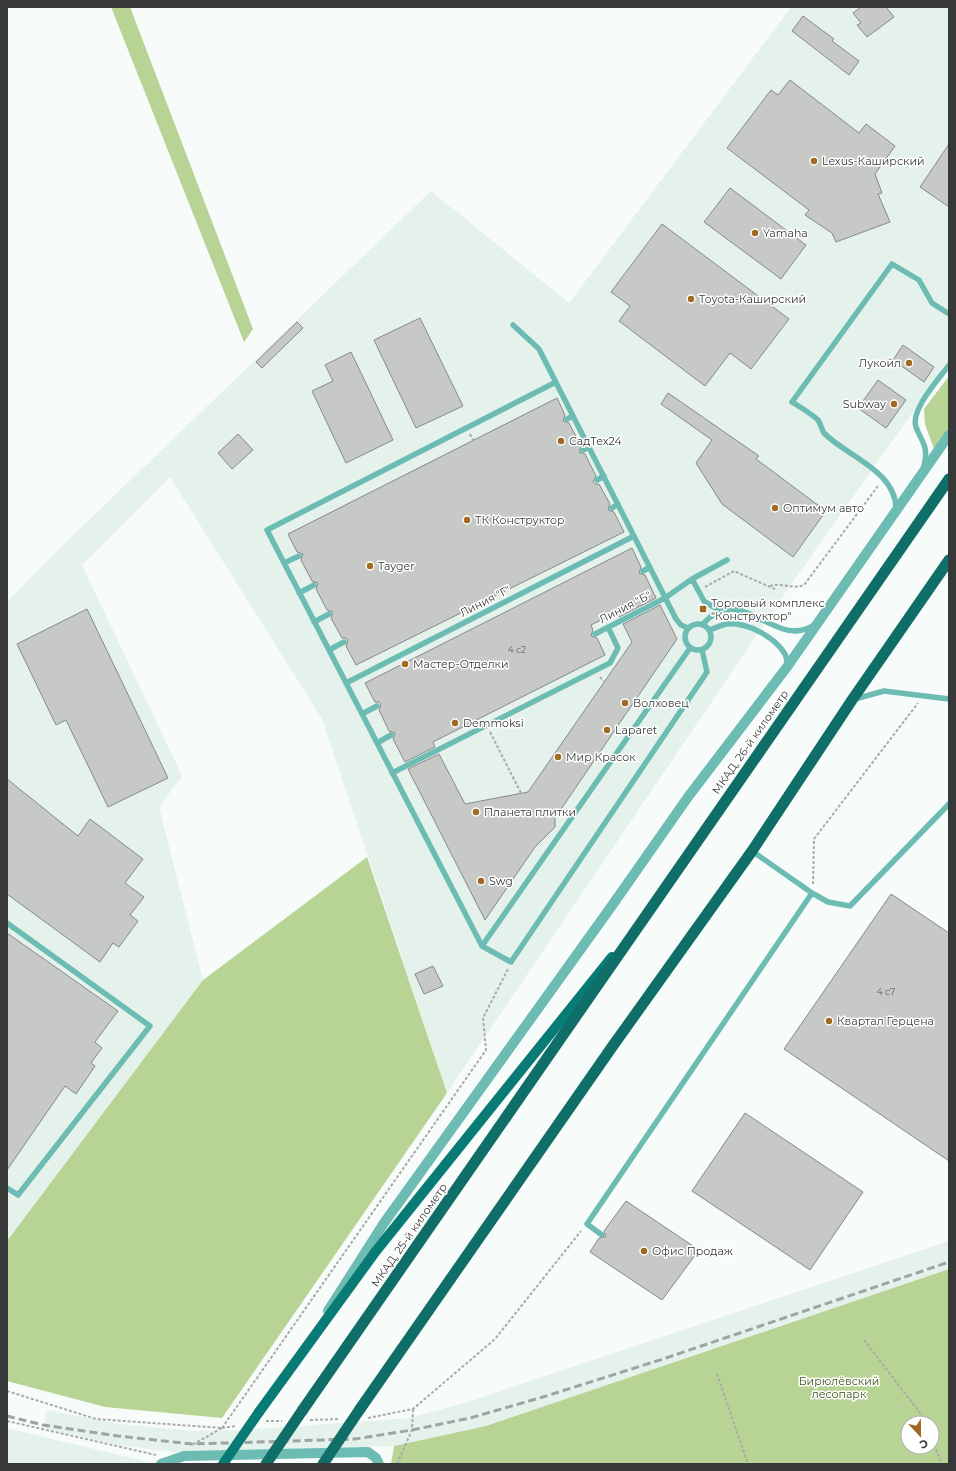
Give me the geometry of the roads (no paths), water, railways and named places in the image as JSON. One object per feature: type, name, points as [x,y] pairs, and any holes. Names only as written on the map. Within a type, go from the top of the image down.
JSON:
[{"type":"highway","name":"МКАД, 26-й километр","points":[[574,1021],[949,479]]},
{"type":"highway","points":[[323,1464],[361,1414],[612,1047],[752,851],[852,700],[949,560]]},
{"type":"highway","name":"МКАД, 25-й километр","points":[[266,1464],[304,1415],[574,1021]]},
{"type":"main road","points":[[223,1464],[259,1417],[296,1359],[376,1251],[654,904]]},
{"type":"street","points":[[296,1359],[384,1223],[420,1172],[611,907],[688,797],[787,667],[949,435]]},
{"type":"street","points":[[161,1464],[184,1456],[368,1452],[376,1458],[379,1464]]},
{"type":"lane","points":[[896,512],[896,503],[883,479],[867,464],[824,432],[818,420],[792,402],[892,264],[919,280],[932,303],[949,314]]},
{"type":"lane","points":[[513,325],[539,349],[650,567],[664,598],[676,619],[681,625],[688,628]]},
{"type":"lane","points":[[923,473],[926,460],[925,443],[916,426],[916,410],[949,365]]},
{"type":"lane","points":[[556,382],[267,530],[482,946],[511,962],[707,672],[702,650]]},
{"type":"lane","points":[[567,419],[573,416]]},
{"type":"lane","points":[[583,450],[589,447]]},
{"type":"lane","points":[[597,480],[604,476]]},
{"type":"lane","points":[[612,508],[618,504]]},
{"type":"lane","name":"Линия \"Г\"","points":[[346,683],[634,536]]},
{"type":"lane","points":[[284,563],[299,556]]},
{"type":"lane","name":"Линия \"Б\"","points":[[595,634],[664,598],[692,579],[727,560]]},
{"type":"lane","points":[[643,571],[650,567]]},
{"type":"lane","points":[[692,579],[704,601],[721,612]]},
{"type":"lane","points":[[299,593],[314,585]]},
{"type":"lane","points":[[702,650],[690,648],[684,638],[688,628],[692,625],[703,624],[709,617],[721,612],[733,610],[745,611],[784,630],[795,632],[808,629],[819,622]]},
{"type":"lane","points":[[314,622],[329,614]]},
{"type":"lane","points":[[702,650],[709,644],[711,638],[710,630],[703,624]]},
{"type":"lane","points":[[710,630],[726,624],[739,624],[752,629],[775,641],[786,656],[787,667]]},
{"type":"lane","points":[[392,773],[610,663],[618,648],[608,626]]},
{"type":"lane","points":[[329,650],[344,642]]},
{"type":"lane","points":[[482,946],[690,648]]},
{"type":"lane","points":[[852,700],[884,691],[949,699]]},
{"type":"lane","points":[[362,714],[377,706]]},
{"type":"lane","points":[[377,743],[391,735]]},
{"type":"lane","points":[[752,851],[812,893],[828,902],[850,906],[949,804]]},
{"type":"lane","points":[[602,1235],[587,1224],[812,893]]},
{"type":"lane","points":[[7,923],[150,1026],[18,1195],[7,1188]]},
{"type":"railway","points":[[7,1416],[43,1425],[118,1436],[192,1444],[355,1439],[412,1430],[470,1418],[543,1397],[663,1359],[949,1262]]},
{"type":"place","name":"Lexus-Каширский","points":[[814,161]]},
{"type":"place","name":"Yamaha","points":[[755,233]]},
{"type":"place","name":"Toyota-Каширский","points":[[691,299]]},
{"type":"place","name":"Лукойл","points":[[909,363]]},
{"type":"place","name":"Subway","points":[[894,404]]},
{"type":"place","name":"СадТех24","points":[[561,441]]},
{"type":"place","name":"Оптимум авто","points":[[775,508]]},
{"type":"place","name":"ТК Конструктор","points":[[467,520]]},
{"type":"place","name":"Tayger","points":[[370,566]]},
{"type":"place","name":"Торговый комплекс \"Конструктор\"","points":[[703,609]]},
{"type":"place","name":"Мастер-Отделки","points":[[405,664]]},
{"type":"place","name":"Волховец","points":[[625,703]]},
{"type":"place","name":"Demmoksi","points":[[455,723]]},
{"type":"place","name":"Laparet","points":[[607,730]]},
{"type":"place","name":"Мир Красок","points":[[558,757]]},
{"type":"place","name":"Планета плитки","points":[[476,812]]},
{"type":"place","name":"Swg","points":[[481,881]]},
{"type":"place","name":"Квартал Герцена","points":[[829,1021]]},
{"type":"place","name":"Офис Продаж","points":[[644,1251]]},
{"type":"park label","name":"Бирюлёвский лесопарк","points":[[839,1387]]}]
